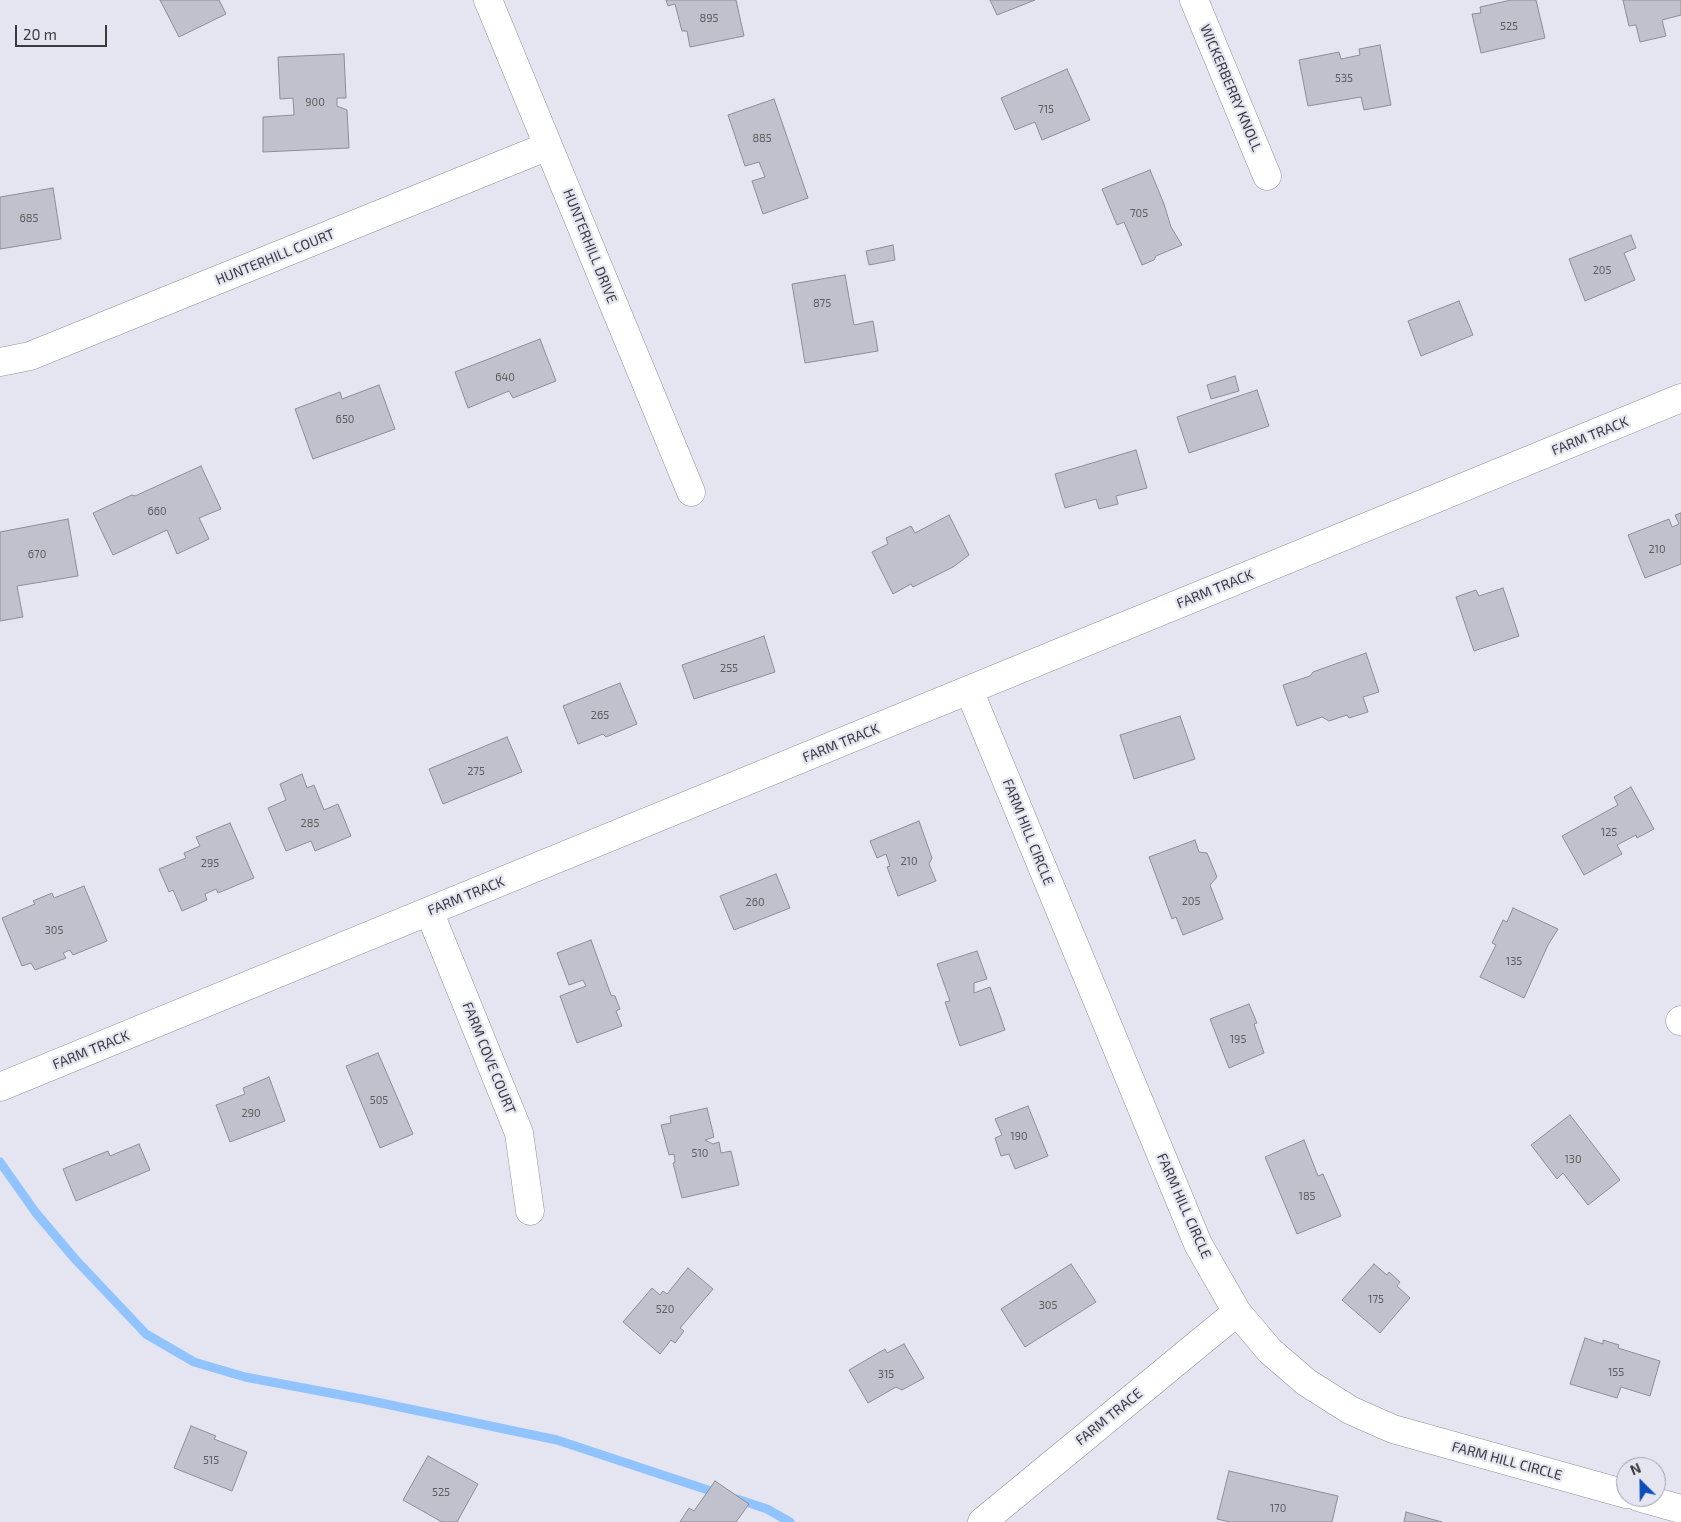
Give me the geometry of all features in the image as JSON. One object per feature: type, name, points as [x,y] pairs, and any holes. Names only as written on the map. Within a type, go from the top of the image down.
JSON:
[{"type":"street","name":"HUNTERHILL DRIVE","points":[[488,0],[691,492]]},
{"type":"street","name":"WICKERBERRY KNOLL","points":[[1194,0],[1267,176]]},
{"type":"street","name":"HUNTERHILL COURT","points":[[0,362],[30,356],[548,146]]},
{"type":"street","name":"FARM TRACK","points":[[0,1087],[1681,398]]},
{"type":"street","name":"FARM HILL CIRCLE","points":[[969,690],[1198,1244],[1237,1312],[1277,1357],[1306,1382],[1350,1410],[1393,1429],[1616,1491]]},
{"type":"street","name":"FARM COVE COURT","points":[[429,911],[519,1133],[530,1211]]},
{"type":"street","name":"FARM TRACE","points":[[982,1522],[1237,1312]]},
{"type":"street","points":[[1666,1505],[1681,1509]]},
{"type":"building","points":[[160,0],[219,0],[226,14],[179,37]]},
{"type":"building","points":[[666,0],[736,0],[744,36],[690,47],[687,31],[682,31],[675,4],[668,6]]},
{"type":"building","points":[[990,0],[1035,0],[997,15]]},
{"type":"building","points":[[1511,0],[1536,0],[1545,38],[1481,53],[1472,14],[1481,13],[1480,7]]},
{"type":"building","points":[[1623,0],[1681,0],[1681,15],[1662,20],[1666,36],[1640,42],[1636,25],[1629,26]]},
{"type":"building","points":[[1380,45],[1391,105],[1364,110],[1361,97],[1308,106],[1299,60],[1339,52],[1341,59],[1360,55],[1359,49]]},
{"type":"building","points":[[344,54],[346,98],[337,98],[337,106],[347,110],[349,148],[263,152],[263,117],[294,115],[293,98],[280,99],[278,57]]},
{"type":"building","points":[[1067,69],[1090,120],[1042,140],[1035,122],[1015,130],[1001,98]]},
{"type":"building","points":[[774,99],[808,198],[763,214],[752,181],[765,177],[759,162],[745,166],[728,115]]},
{"type":"building","points":[[1150,170],[1171,227],[1182,245],[1156,256],[1154,260],[1142,265],[1124,222],[1117,225],[1102,189]]},
{"type":"building","points":[[53,188],[61,239],[0,249],[0,197]]},
{"type":"building","points":[[1631,235],[1636,248],[1624,253],[1635,280],[1585,301],[1569,259]]},
{"type":"building","points":[[893,245],[895,260],[869,265],[866,251]]},
{"type":"building","points":[[845,275],[854,325],[873,321],[878,351],[805,363],[792,284]]},
{"type":"building","points":[[1459,301],[1473,335],[1421,356],[1408,321]]},
{"type":"building","points":[[540,339],[556,381],[513,398],[509,391],[468,408],[455,372]]},
{"type":"building","points":[[1235,376],[1239,391],[1211,399],[1207,385]]},
{"type":"building","points":[[379,385],[395,429],[313,459],[295,409],[340,392],[342,399]]},
{"type":"building","points":[[1257,390],[1269,426],[1189,453],[1177,417]]},
{"type":"building","points":[[1136,450],[1147,488],[1116,496],[1118,504],[1099,509],[1096,499],[1065,508],[1055,474]]},
{"type":"building","points":[[201,466],[221,509],[199,518],[209,539],[177,554],[167,530],[113,555],[93,513]]},
{"type":"building","points":[[1681,513],[1681,564],[1645,578],[1628,535],[1669,519],[1672,527],[1679,524],[1675,515]]},
{"type":"building","points":[[949,515],[969,555],[953,567],[913,587],[911,584],[893,594],[872,552],[888,544],[886,538],[911,526],[915,533]]},
{"type":"building","points":[[68,519],[78,576],[17,586],[23,617],[0,621],[0,532]]},
{"type":"building","points":[[1503,588],[1519,636],[1474,651],[1456,597],[1476,590],[1479,596]]},
{"type":"building","points":[[764,636],[775,672],[694,699],[682,665]]},
{"type":"building","points":[[1366,653],[1379,692],[1363,697],[1368,712],[1349,718],[1347,715],[1329,721],[1322,717],[1297,726],[1283,685]]},
{"type":"building","points":[[620,683],[637,724],[606,737],[603,734],[578,744],[563,706]]},
{"type":"building","points":[[1180,716],[1195,759],[1134,779],[1120,735]]},
{"type":"building","points":[[507,737],[522,772],[443,804],[429,769]]},
{"type":"building","points":[[302,774],[307,788],[314,785],[324,810],[338,804],[351,836],[315,851],[311,841],[286,851],[268,808],[286,800],[280,784]]},
{"type":"building","points":[[1631,787],[1654,829],[1637,838],[1636,835],[1617,845],[1622,854],[1584,875],[1562,836],[1618,805],[1614,797]]},
{"type":"building","points":[[919,821],[932,858],[929,864],[936,881],[898,896],[887,867],[890,866],[886,854],[877,858],[870,841]]},
{"type":"building","points":[[230,823],[254,878],[218,893],[216,889],[205,894],[207,900],[182,911],[173,890],[169,892],[159,869],[186,858],[184,853],[200,846],[196,837]]},
{"type":"building","points":[[1195,840],[1199,852],[1207,853],[1217,877],[1210,885],[1223,919],[1183,935],[1176,917],[1172,919],[1149,857]]},
{"type":"building","points":[[776,874],[790,908],[734,930],[720,896]]},
{"type":"building","points":[[84,886],[107,941],[73,955],[70,950],[63,953],[66,958],[35,970],[31,963],[22,966],[2,918],[35,904],[33,901],[52,893],[54,898]]},
{"type":"building","points":[[1513,908],[1558,929],[1548,945],[1524,998],[1480,977],[1496,945],[1492,943],[1503,920],[1507,922]]},
{"type":"building","points":[[591,940],[611,995],[615,996],[620,1009],[616,1011],[622,1026],[577,1043],[560,996],[586,986],[583,980],[569,985],[557,953]]},
{"type":"building","points":[[977,951],[987,979],[974,983],[974,993],[990,987],[1005,1030],[960,1046],[945,1002],[950,1001],[937,964]]},
{"type":"building","points":[[1249,1004],[1257,1023],[1254,1024],[1264,1053],[1229,1068],[1210,1019]]},
{"type":"building","points":[[378,1053],[413,1134],[380,1148],[346,1066]]},
{"type":"building","points":[[269,1077],[285,1121],[230,1142],[216,1105],[245,1094],[243,1088]]},
{"type":"building","points":[[1028,1106],[1048,1156],[1015,1169],[1009,1154],[1001,1156],[995,1138],[1002,1135],[995,1119]]},
{"type":"building","points":[[707,1108],[714,1137],[705,1140],[713,1144],[719,1142],[721,1153],[731,1151],[739,1185],[682,1198],[673,1163],[675,1162],[674,1154],[669,1155],[661,1125],[671,1123],[670,1116]]},
{"type":"building","points":[[1570,1115],[1620,1180],[1588,1205],[1563,1173],[1557,1179],[1531,1145]]},
{"type":"building","points":[[1304,1140],[1318,1176],[1323,1174],[1341,1216],[1297,1234],[1265,1157]]},
{"type":"building","points":[[139,1144],[150,1170],[76,1201],[63,1169],[108,1151],[110,1156]]},
{"type":"building","points":[[1071,1264],[1096,1302],[1025,1347],[1001,1309]]},
{"type":"building","points":[[1374,1264],[1387,1275],[1389,1272],[1400,1282],[1397,1286],[1410,1298],[1380,1333],[1342,1300]]},
{"type":"building","points":[[688,1268],[713,1289],[680,1328],[684,1331],[675,1343],[671,1340],[660,1354],[623,1322],[652,1288],[660,1295],[663,1291],[667,1294]]},
{"type":"building","points":[[1585,1338],[1603,1344],[1603,1340],[1619,1345],[1618,1348],[1660,1361],[1650,1396],[1621,1387],[1617,1398],[1570,1384]]},
{"type":"building","points":[[904,1344],[924,1378],[902,1390],[896,1387],[868,1403],[849,1370],[885,1349],[887,1353]]},
{"type":"building","points":[[191,1426],[216,1436],[214,1439],[247,1452],[232,1491],[174,1468]]},
{"type":"building","points":[[428,1456],[478,1484],[457,1522],[442,1522],[403,1500]]},
{"type":"building","points":[[1229,1471],[1338,1496],[1332,1522],[1230,1522],[1217,1519]]},
{"type":"building","points":[[715,1481],[749,1504],[736,1522],[680,1522],[689,1508],[694,1511]]},
{"type":"building","points":[[1406,1512],[1442,1522],[1404,1522]]},
{"type":"waterway","points":[[0,1162],[36,1213],[75,1259],[146,1334],[194,1362],[245,1377],[362,1399],[557,1440],[720,1494]]},
{"type":"waterway","points":[[737,1499],[767,1509],[790,1522]]}]
